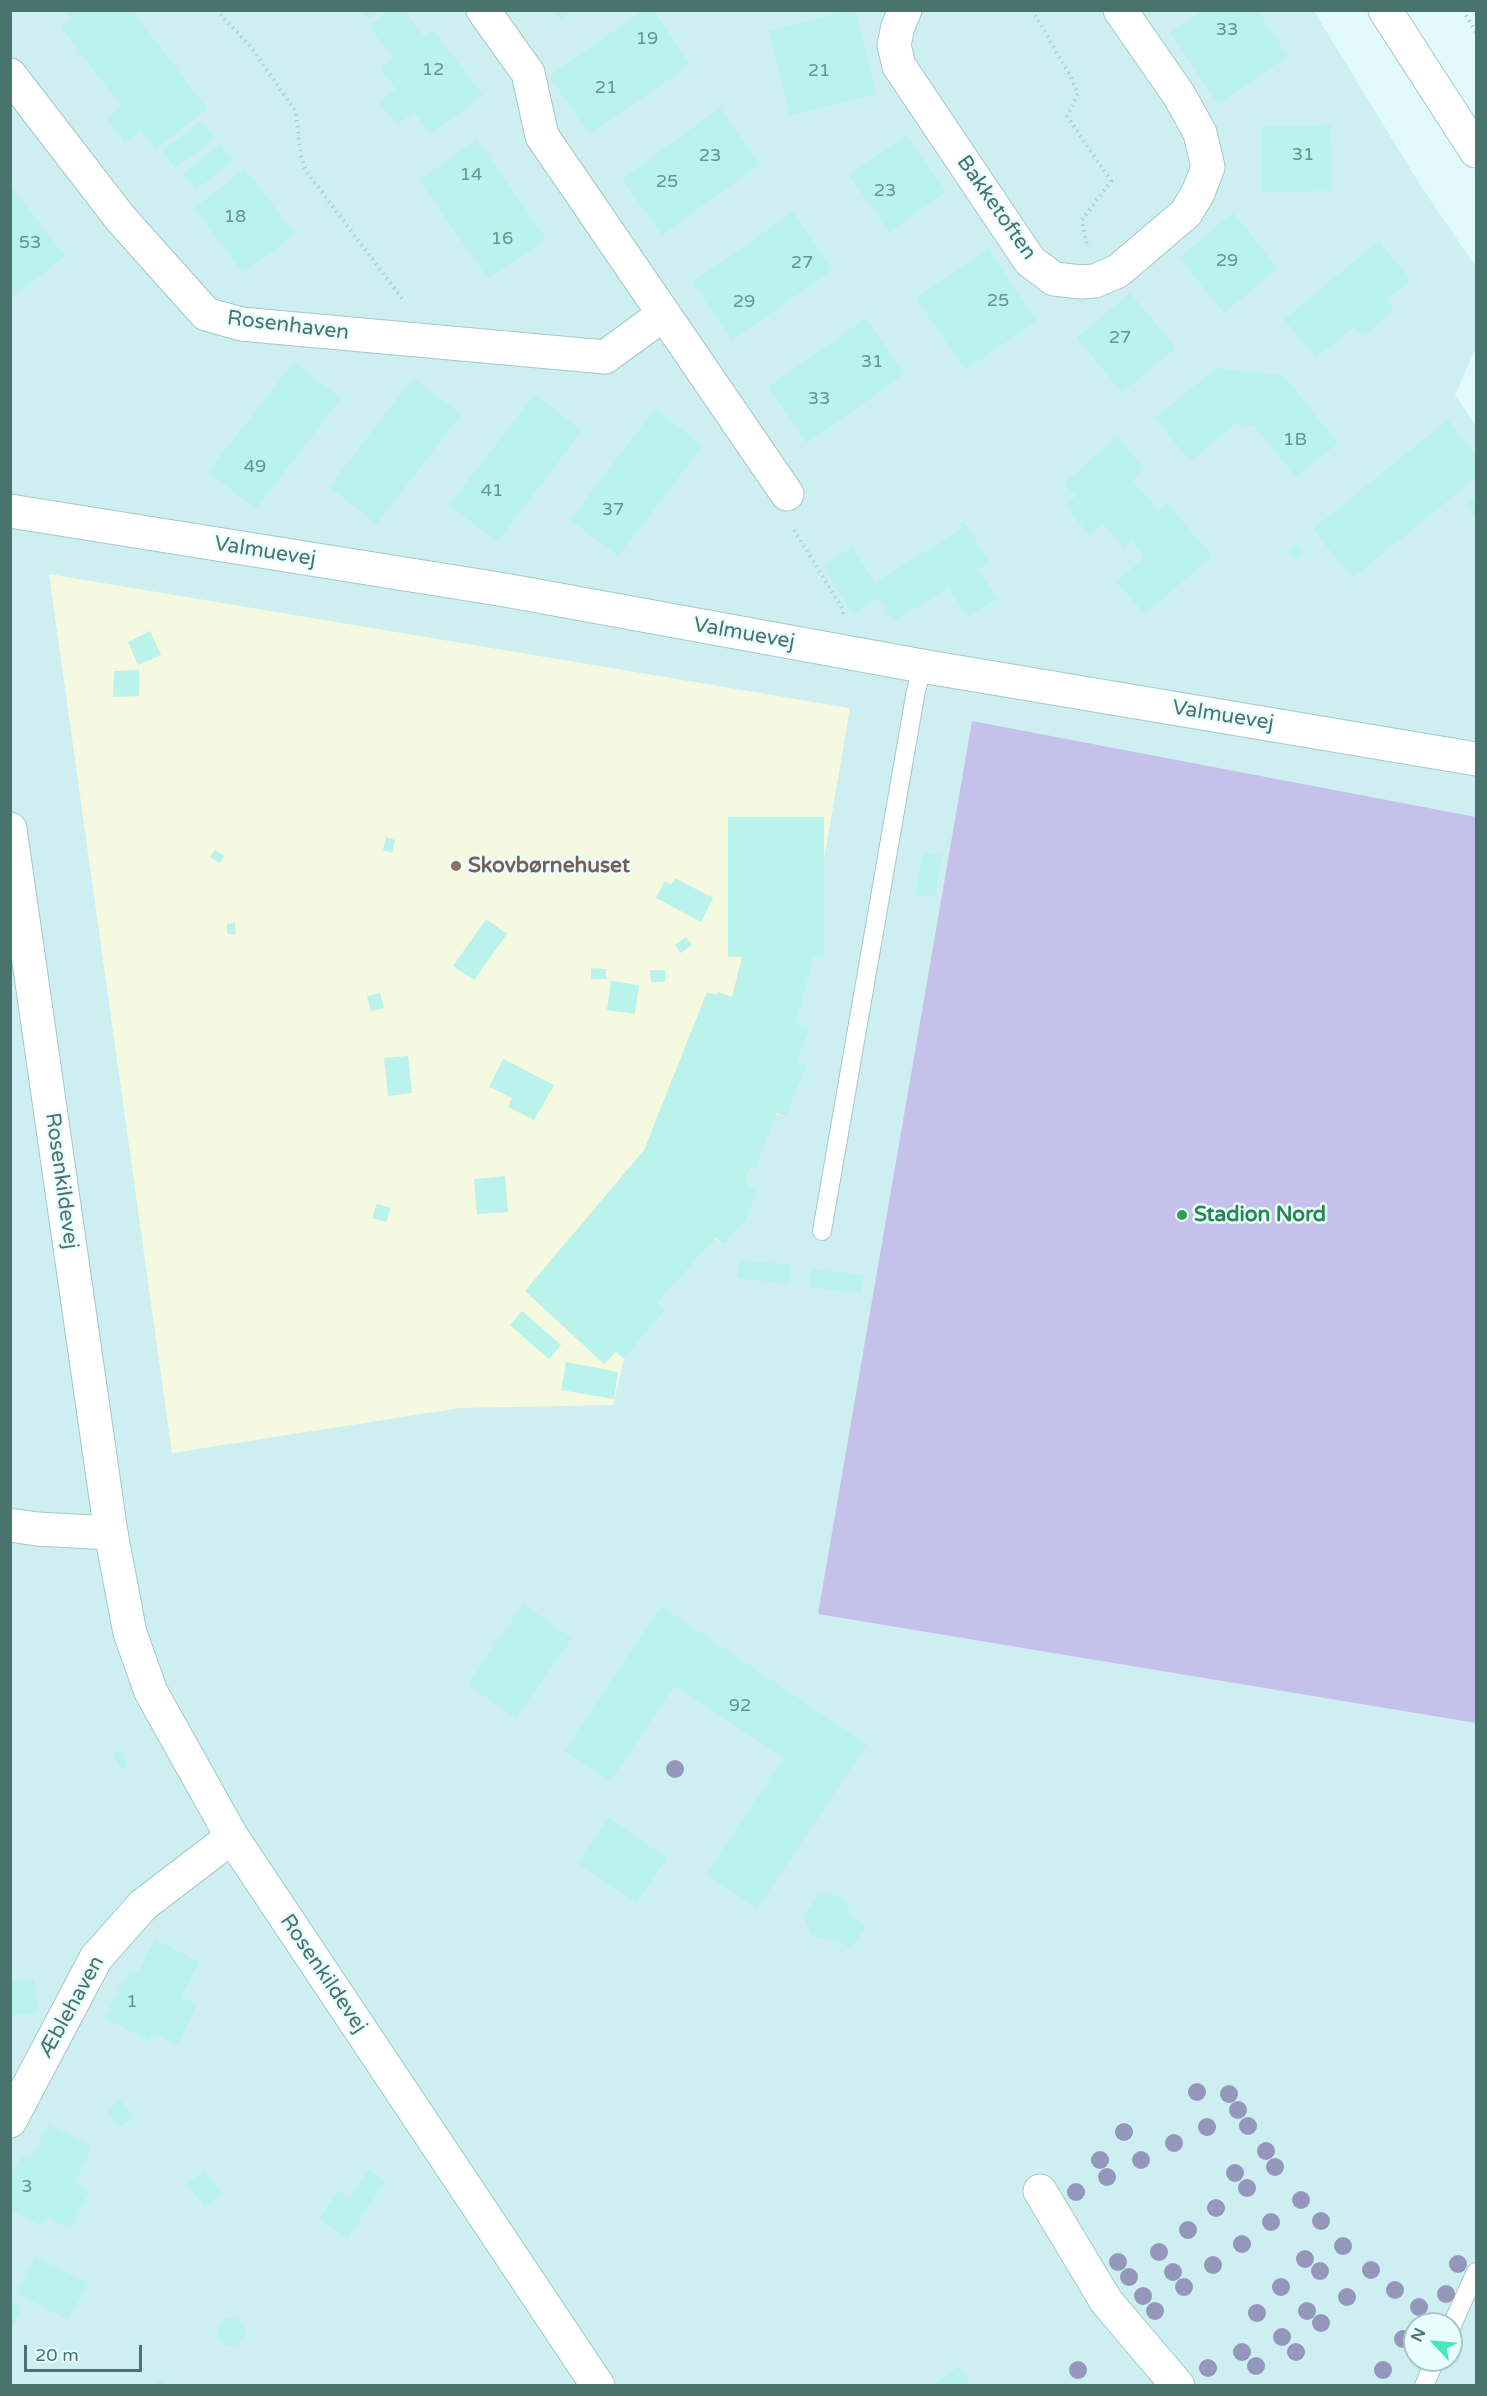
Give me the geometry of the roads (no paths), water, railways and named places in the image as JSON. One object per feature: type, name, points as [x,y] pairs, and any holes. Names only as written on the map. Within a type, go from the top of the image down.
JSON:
[{"type":"street","points":[[483,10],[528,73],[542,136],[787,494]]},
{"type":"street","name":"Bakketoften","points":[[905,10],[898,26],[894,45],[899,66],[1030,261],[1054,279],[1081,282],[1095,281],[1118,272],[1186,213],[1198,193],[1208,168],[1200,133],[1179,95],[1120,10]]},
{"type":"street","points":[[1385,10],[1476,151]]},
{"type":"street","name":"Rosenhaven","points":[[10,75],[121,219],[206,314],[241,324],[604,357],[664,314]]},
{"type":"street","name":"Valmuevej","points":[[10,512],[505,590],[922,666],[1476,759]]},
{"type":"street","name":"Rosenkildevej","points":[[10,829],[111,1533],[130,1633],[151,1692],[232,1837],[597,2385]]},
{"type":"street","points":[[10,1525],[37,1529],[111,1533]]},
{"type":"street","name":"Æblehaven","points":[[10,2121],[96,1958],[143,1905],[232,1837]]},
{"type":"street","points":[[1040,2191],[1106,2301],[1174,2385]]},
{"type":"lane","points":[[822,1231],[922,666]]},
{"type":"lane","points":[[1458,2312],[1476,2272]]},
{"type":"place","name":"Skovbørnehuset","points":[[456,866]]},
{"type":"place","name":"Stadion Nord","points":[[1182,1215]]}]
